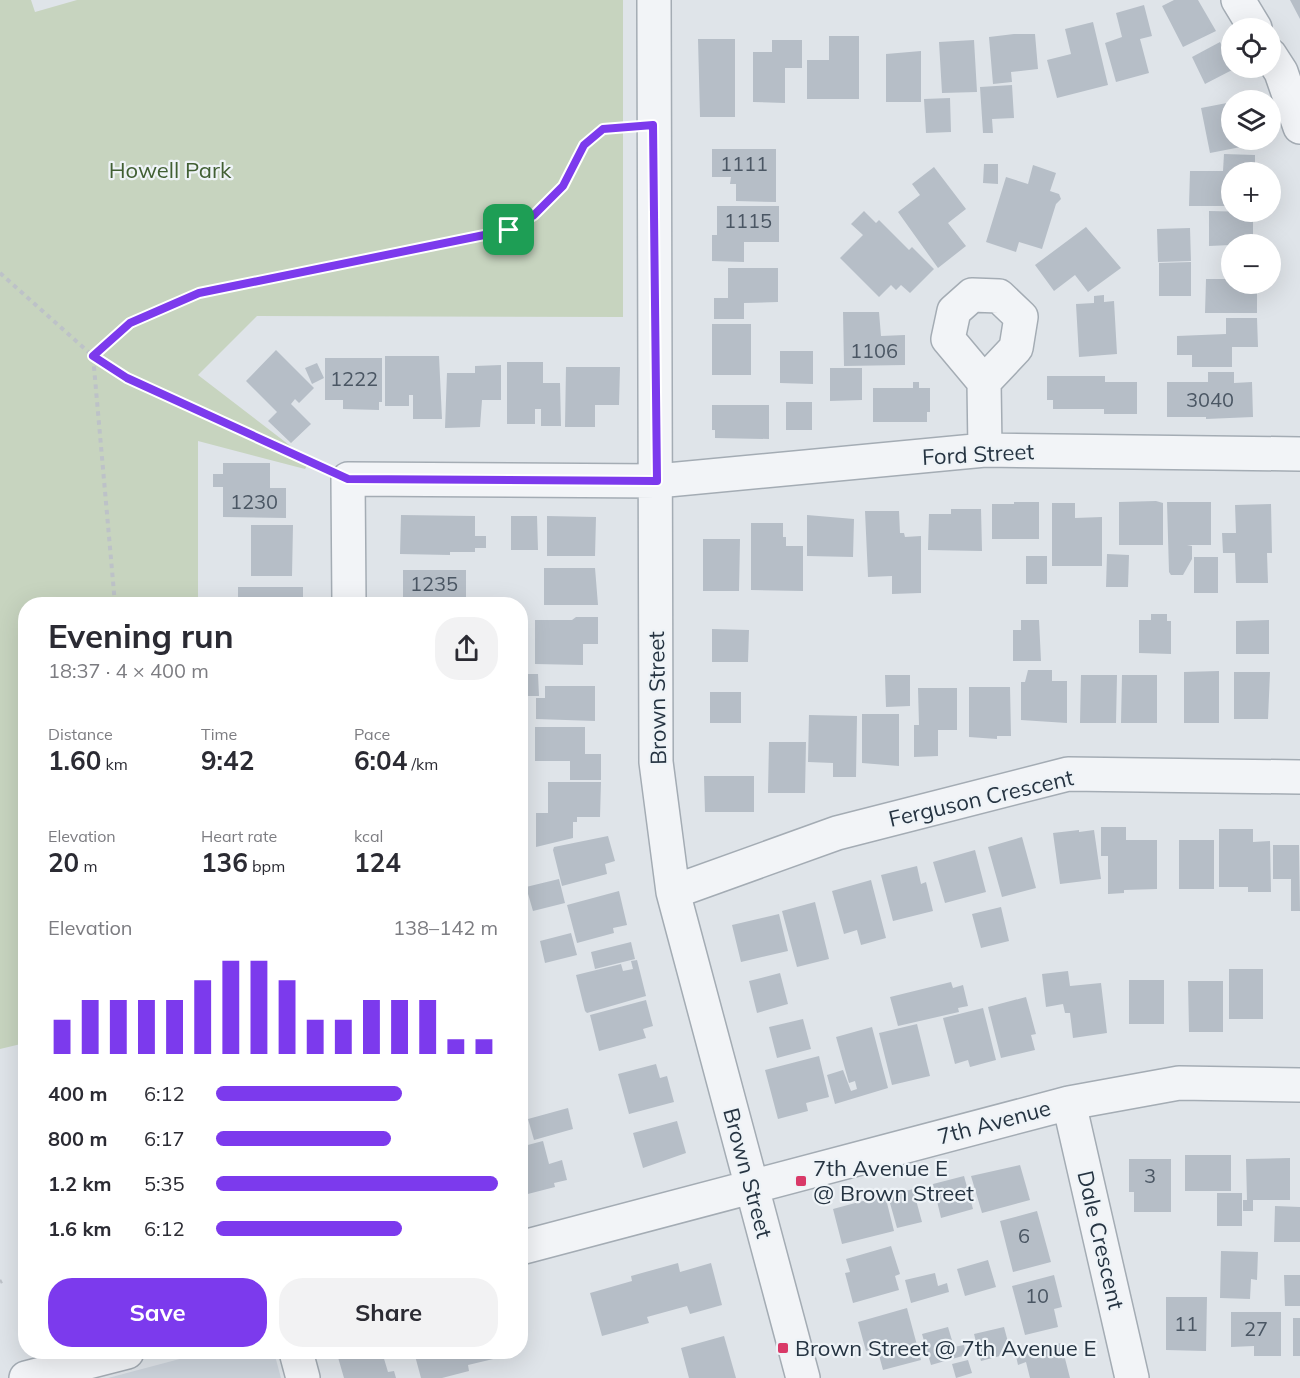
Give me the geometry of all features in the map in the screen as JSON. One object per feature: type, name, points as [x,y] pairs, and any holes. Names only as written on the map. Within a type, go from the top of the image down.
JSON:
[{"type":"street","name":"Brown Street","points":[[654,0],[656,762],[673,892],[804,1378]]},
{"type":"street","points":[[1238,0],[1249,18]]},
{"type":"street","points":[[1281,72],[1300,127]]},
{"type":"street","points":[[984,382],[985,450]]},
{"type":"street","name":"Ford Street","points":[[348,479],[657,481],[985,450],[1300,454]]},
{"type":"street","points":[[348,479],[349,597]]},
{"type":"street","name":"Ferguson Crescent","points":[[673,892],[837,833],[1068,774],[1300,777]]},
{"type":"street","name":"7th Avenue","points":[[528,1246],[1069,1103],[1179,1083],[1300,1085]]},
{"type":"street","name":"Dale Crescent","points":[[1069,1103],[1132,1378]]},
{"type":"street","points":[[27,1378],[100,1359]]},
{"type":"street","points":[[298,1359],[303,1378]]},
{"type":"path","points":[[93,356],[130,323],[199,293],[509,230],[534,215],[563,186],[584,145],[603,129],[653,125]]},
{"type":"path","points":[[0,273],[93,356],[127,378],[348,479]]},
{"type":"path","points":[[93,356],[114,597]]},
{"type":"shaded area","points":[[180,1359],[276,1359],[281,1378],[108,1378]]},
{"type":"green space","name":"Howell Park","points":[[0,0],[31,0],[35,12],[77,0],[623,0],[623,317],[257,316],[198,375],[310,461],[305,469],[198,441],[198,597],[18,597],[18,1045],[0,1049]]},
{"type":"building","points":[[1174,0],[1198,0],[1216,31],[1183,47],[1162,6]]},
{"type":"building","points":[[1290,0],[1300,0],[1300,19]]},
{"type":"building","points":[[1144,5],[1152,36],[1140,39],[1149,73],[1116,82],[1105,43],[1122,37],[1116,13]]},
{"type":"building","points":[[1093,22],[1108,85],[1057,98],[1047,60],[1071,54],[1065,29]]},
{"type":"building","points":[[1035,34],[1038,69],[1011,72],[1012,82],[993,84],[989,37]]},
{"type":"building","points":[[829,36],[859,36],[859,99],[807,99],[807,60],[829,60]]},
{"type":"building","points":[[698,39],[735,39],[735,117],[700,117]]},
{"type":"building","points":[[772,40],[802,40],[802,68],[785,68],[785,103],[753,102],[753,52],[772,52]]},
{"type":"building","points":[[974,40],[977,92],[942,93],[939,42]]},
{"type":"building","points":[[1220,42],[1221,76],[1205,84],[1192,57]]},
{"type":"building","points":[[921,51],[921,102],[886,102],[886,54]]},
{"type":"building","points":[[1012,85],[1014,118],[992,119],[993,133],[983,133],[980,87]]},
{"type":"building","points":[[950,98],[951,132],[926,133],[924,99]]},
{"type":"building","points":[[1221,104],[1221,150],[1225,150],[1210,153],[1201,108]]},
{"type":"building","points":[[712,149],[776,149],[776,202],[736,201],[736,184],[730,184],[731,177],[712,177]]},
{"type":"building","points":[[1224,154],[1255,155],[1255,162],[1224,162]]},
{"type":"building","points":[[984,164],[998,164],[998,184],[983,183]]},
{"type":"building","points":[[1033,165],[1056,173],[1050,191],[1059,194],[1061,199],[1056,204],[1042,249],[1019,242],[1016,252],[986,242],[1006,177],[1028,184]]},
{"type":"building","points":[[934,167],[966,209],[948,223],[966,246],[938,268],[898,212],[920,195],[912,184]]},
{"type":"building","points":[[1190,171],[1221,171],[1221,206],[1189,206]]},
{"type":"building","points":[[717,206],[779,206],[779,242],[744,242],[744,262],[712,261],[712,235],[717,235]]},
{"type":"building","points":[[864,211],[876,223],[879,220],[909,250],[912,247],[934,269],[910,293],[901,285],[896,290],[891,285],[879,297],[840,258],[863,235],[851,224]]},
{"type":"building","points":[[1209,211],[1221,211],[1221,222],[1253,222],[1253,234],[1221,234],[1221,245],[1209,246]]},
{"type":"building","points":[[1086,227],[1121,268],[1088,292],[1075,275],[1054,291],[1035,265]]},
{"type":"building","points":[[1190,228],[1191,261],[1158,262],[1157,229]]},
{"type":"building","points":[[1191,262],[1191,296],[1159,296],[1159,263]]},
{"type":"building","points":[[728,268],[778,268],[778,302],[744,303],[744,319],[714,319],[714,298],[728,298]]},
{"type":"building","points":[[1206,279],[1221,279],[1221,294],[1257,294],[1257,313],[1205,313]]},
{"type":"building","points":[[1104,295],[1104,302],[1114,301],[1117,354],[1079,357],[1076,304],[1094,303],[1094,296]]},
{"type":"building","points":[[843,312],[879,312],[881,336],[905,335],[905,365],[844,366]]},
{"type":"building","points":[[1226,318],[1257,318],[1258,347],[1232,347],[1232,367],[1192,367],[1192,355],[1177,355],[1177,336],[1226,334]]},
{"type":"building","points":[[712,324],[751,324],[751,375],[712,375]]},
{"type":"building","points":[[276,350],[314,388],[299,403],[295,399],[291,404],[311,424],[291,443],[268,421],[277,412],[246,381]]},
{"type":"building","points":[[780,351],[813,351],[813,384],[780,383]]},
{"type":"building","points":[[385,356],[439,356],[442,419],[413,419],[413,395],[409,395],[409,406],[385,406]]},
{"type":"building","points":[[325,358],[382,358],[382,402],[379,402],[379,410],[343,409],[343,400],[325,400]]},
{"type":"building","points":[[507,362],[543,362],[543,383],[560,383],[561,426],[541,426],[541,409],[535,409],[535,424],[507,424]]},
{"type":"building","points":[[317,363],[324,378],[312,384],[305,368]]},
{"type":"building","points":[[501,365],[501,400],[482,400],[480,427],[445,428],[447,373],[475,373],[475,366]]},
{"type":"building","points":[[566,367],[620,367],[619,405],[595,405],[595,427],[565,427]]},
{"type":"building","points":[[830,368],[862,368],[862,400],[830,401]]},
{"type":"building","points":[[1208,372],[1234,372],[1234,383],[1252,382],[1253,417],[1206,419],[1206,417],[1167,417],[1167,382],[1208,382]]},
{"type":"building","points":[[1047,376],[1105,376],[1105,382],[1137,382],[1137,414],[1104,414],[1104,409],[1053,409],[1053,400],[1047,400]]},
{"type":"building","points":[[913,382],[919,382],[919,388],[930,388],[930,412],[927,412],[927,422],[873,422],[873,388],[913,388]]},
{"type":"building","points":[[786,402],[812,402],[812,430],[786,430]]},
{"type":"building","points":[[712,405],[769,405],[769,439],[715,438],[715,430],[712,430]]},
{"type":"building","points":[[223,463],[270,463],[270,488],[286,488],[286,518],[223,517],[223,487],[213,487],[213,474],[223,474]]},
{"type":"building","points":[[1156,501],[1163,503],[1163,545],[1119,545],[1119,502]]},
{"type":"building","points":[[1014,502],[1039,502],[1039,539],[992,539],[992,504],[1014,504]]},
{"type":"building","points":[[1167,502],[1211,502],[1211,545],[1187,545],[1192,546],[1192,559],[1183,575],[1171,575],[1169,572]]},
{"type":"building","points":[[1052,503],[1075,503],[1075,518],[1102,517],[1102,566],[1052,566]]},
{"type":"building","points":[[1271,504],[1272,553],[1267,553],[1268,583],[1236,583],[1235,553],[1223,553],[1222,533],[1236,533],[1235,505]]},
{"type":"building","points":[[951,509],[981,509],[982,551],[928,550],[929,514],[951,514]]},
{"type":"building","points":[[865,511],[899,511],[900,533],[904,533],[905,537],[921,536],[921,593],[892,594],[892,576],[868,577]]},
{"type":"building","points":[[401,515],[475,516],[475,536],[486,536],[486,548],[475,548],[475,552],[450,552],[450,555],[400,554]]},
{"type":"building","points":[[807,515],[854,519],[853,557],[807,556]]},
{"type":"building","points":[[511,516],[537,516],[538,550],[511,550]]},
{"type":"building","points":[[547,516],[596,517],[595,556],[547,556]]},
{"type":"building","points":[[751,523],[783,523],[783,537],[786,537],[786,546],[803,546],[803,591],[751,590]]},
{"type":"building","points":[[251,525],[293,525],[292,576],[251,576]]},
{"type":"building","points":[[703,539],[740,539],[739,591],[703,591]]},
{"type":"building","points":[[1107,554],[1129,555],[1128,587],[1106,587]]},
{"type":"building","points":[[1026,556],[1047,556],[1047,584],[1026,584]]},
{"type":"building","points":[[1194,557],[1218,557],[1218,593],[1194,593]]},
{"type":"building","points":[[544,568],[595,568],[598,605],[544,605]]},
{"type":"building","points":[[403,570],[466,570],[466,597],[403,597]]},
{"type":"building","points":[[238,587],[303,587],[303,597],[238,597]]},
{"type":"building","points":[[1151,614],[1167,614],[1167,621],[1171,621],[1171,654],[1139,653],[1139,620],[1151,620]]},
{"type":"building","points":[[576,617],[598,617],[598,644],[583,644],[583,665],[535,664],[535,620],[572,620]]},
{"type":"building","points":[[1021,620],[1039,620],[1041,661],[1013,661],[1013,630],[1021,630]]},
{"type":"building","points":[[1269,620],[1269,654],[1236,654],[1236,621]]},
{"type":"building","points":[[712,629],[749,630],[748,662],[712,662]]},
{"type":"building","points":[[1028,670],[1052,670],[1052,681],[1067,681],[1067,723],[1021,720],[1021,682],[1025,682]]},
{"type":"building","points":[[1219,671],[1219,723],[1184,723],[1184,672]]},
{"type":"building","points":[[1234,672],[1270,672],[1268,719],[1234,719]]},
{"type":"building","points":[[528,674],[538,674],[539,696],[528,696]]},
{"type":"building","points":[[885,675],[910,675],[910,706],[886,707]]},
{"type":"building","points":[[1081,675],[1117,675],[1116,723],[1080,723]]},
{"type":"building","points":[[1122,675],[1157,675],[1157,723],[1121,723]]},
{"type":"building","points":[[545,686],[595,686],[595,721],[536,719],[536,698],[545,698]]},
{"type":"building","points":[[969,687],[1010,687],[1011,736],[997,736],[997,739],[969,737]]},
{"type":"building","points":[[918,688],[957,688],[957,730],[938,730],[938,756],[914,757],[914,725],[919,725]]},
{"type":"building","points":[[710,692],[741,692],[741,723],[710,723]]},
{"type":"building","points":[[862,714],[899,714],[899,766],[862,763]]},
{"type":"building","points":[[809,715],[857,716],[856,777],[833,777],[833,763],[808,762]]},
{"type":"building","points":[[535,727],[585,727],[585,754],[601,754],[601,780],[570,780],[570,761],[535,761]]},
{"type":"building","points":[[769,742],[806,742],[805,793],[768,793]]},
{"type":"building","points":[[704,776],[754,776],[754,812],[705,812]]},
{"type":"building","points":[[548,782],[601,782],[600,817],[577,817],[577,822],[573,822],[573,838],[536,847],[536,813],[548,813]]},
{"type":"building","points":[[1101,827],[1126,827],[1126,840],[1157,840],[1157,889],[1124,890],[1124,893],[1108,894],[1108,856],[1101,856]]},
{"type":"building","points":[[1219,829],[1253,829],[1253,842],[1270,841],[1271,892],[1248,892],[1248,887],[1219,887]]},
{"type":"building","points":[[1079,830],[1079,832],[1094,830],[1101,879],[1060,884],[1053,833]]},
{"type":"building","points":[[608,836],[615,861],[605,864],[607,874],[562,886],[554,847]]},
{"type":"building","points":[[1022,837],[1036,888],[1002,897],[988,847]]},
{"type":"building","points":[[1179,840],[1214,840],[1214,889],[1179,889]]},
{"type":"building","points":[[1273,845],[1299,845],[1300,911],[1291,911],[1291,879],[1273,879]]},
{"type":"building","points":[[975,850],[986,892],[945,903],[933,862]]},
{"type":"building","points":[[917,866],[921,884],[926,882],[933,911],[893,921],[881,875]]},
{"type":"building","points":[[559,879],[565,903],[533,911],[528,887]]},
{"type":"building","points":[[871,880],[886,938],[861,945],[857,930],[844,934],[832,891]]},
{"type":"building","points":[[619,891],[627,925],[613,928],[614,933],[577,943],[567,905]]},
{"type":"building","points":[[815,902],[829,959],[797,967],[782,911]]},
{"type":"building","points":[[1001,907],[1009,941],[981,948],[972,914]]},
{"type":"building","points":[[779,914],[788,951],[741,962],[732,925]]},
{"type":"building","points":[[571,933],[577,955],[545,963],[540,941]]},
{"type":"building","points":[[631,942],[635,959],[595,969],[591,952]]},
{"type":"building","points":[[637,960],[646,996],[587,1013],[576,975],[621,964],[623,971],[633,969],[631,961]]},
{"type":"building","points":[[1229,969],[1263,969],[1263,1019],[1229,1019]]},
{"type":"building","points":[[1068,971],[1070,986],[1101,983],[1107,1033],[1073,1038],[1070,1013],[1065,1013],[1063,1004],[1046,1007],[1042,974]]},
{"type":"building","points":[[780,973],[788,1004],[757,1013],[749,981]]},
{"type":"building","points":[[1129,980],[1164,980],[1164,1024],[1129,1024]]},
{"type":"building","points":[[1188,981],[1223,981],[1223,1032],[1189,1032]]},
{"type":"building","points":[[951,982],[953,988],[963,985],[968,1006],[958,1008],[959,1012],[898,1026],[890,997]]},
{"type":"building","points":[[1026,997],[1036,1034],[1031,1035],[1035,1050],[1001,1058],[988,1007]]},
{"type":"building","points":[[646,1000],[653,1026],[643,1029],[646,1038],[599,1051],[590,1015]]},
{"type":"building","points":[[983,1008],[996,1060],[970,1067],[968,1060],[955,1064],[943,1018]]},
{"type":"building","points":[[803,1019],[811,1049],[777,1058],[769,1027]]},
{"type":"building","points":[[917,1024],[930,1076],[892,1085],[879,1033]]},
{"type":"building","points":[[872,1027],[888,1088],[835,1104],[827,1075],[843,1070],[851,1091],[857,1089],[855,1081],[849,1083],[836,1037]]},
{"type":"building","points":[[819,1056],[829,1097],[806,1103],[808,1111],[778,1119],[765,1070]]},
{"type":"building","points":[[656,1064],[660,1078],[667,1076],[674,1102],[629,1114],[618,1074]]},
{"type":"building","points":[[568,1108],[573,1129],[534,1140],[528,1119]]},
{"type":"building","points":[[677,1121],[686,1153],[643,1168],[633,1133]]},
{"type":"building","points":[[543,1141],[549,1164],[562,1160],[567,1180],[554,1183],[555,1187],[528,1194],[528,1145]]},
{"type":"building","points":[[1185,1155],[1231,1155],[1231,1191],[1185,1191]]},
{"type":"building","points":[[1290,1158],[1290,1200],[1253,1200],[1253,1211],[1243,1211],[1243,1200],[1247,1200],[1246,1159]]},
{"type":"building","points":[[1129,1159],[1171,1159],[1171,1212],[1134,1212],[1134,1192],[1129,1192]]},
{"type":"building","points":[[1020,1165],[1030,1200],[982,1213],[971,1176]]},
{"type":"building","points":[[964,1176],[973,1209],[941,1218],[933,1184]]},
{"type":"building","points":[[913,1189],[922,1222],[897,1228],[888,1196]]},
{"type":"building","points":[[1217,1193],[1242,1193],[1242,1226],[1217,1226]]},
{"type":"building","points":[[885,1195],[894,1231],[842,1244],[833,1209]]},
{"type":"building","points":[[1275,1206],[1300,1207],[1300,1242],[1274,1242]]},
{"type":"building","points":[[1037,1211],[1051,1262],[1013,1272],[1000,1221]]},
{"type":"building","points":[[891,1246],[900,1274],[895,1276],[899,1290],[853,1303],[845,1273],[850,1272],[846,1259]]},
{"type":"building","points":[[1221,1251],[1258,1252],[1257,1280],[1251,1279],[1250,1299],[1220,1298]]},
{"type":"building","points":[[988,1260],[996,1287],[965,1296],[957,1269]]},
{"type":"building","points":[[678,1263],[680,1272],[711,1263],[722,1305],[690,1314],[687,1306],[647,1317],[649,1323],[602,1336],[590,1293],[632,1281],[631,1276]]},
{"type":"building","points":[[935,1273],[938,1286],[947,1283],[949,1292],[911,1303],[905,1280]]},
{"type":"building","points":[[1054,1275],[1062,1307],[1054,1309],[1058,1327],[1025,1335],[1012,1286]]},
{"type":"building","points":[[1284,1275],[1300,1275],[1300,1306],[1285,1306]]},
{"type":"building","points":[[1166,1297],[1207,1297],[1206,1351],[1166,1350]]},
{"type":"building","points":[[907,1308],[921,1360],[883,1370],[877,1348],[866,1351],[858,1322]]},
{"type":"building","points":[[1231,1312],[1281,1312],[1281,1356],[1254,1356],[1254,1346],[1231,1347]]},
{"type":"building","points":[[1293,1318],[1300,1318],[1300,1356],[1293,1356]]},
{"type":"building","points":[[948,1327],[954,1347],[964,1345],[966,1355],[931,1365],[922,1334]]},
{"type":"building","points":[[1004,1327],[1011,1353],[981,1361],[974,1334]]},
{"type":"building","points":[[724,1336],[736,1378],[689,1378],[681,1348]]},
{"type":"building","points":[[1061,1343],[1070,1378],[1030,1378],[1026,1362],[1018,1365],[1016,1356]]},
{"type":"building","points":[[338,1359],[384,1359],[388,1372],[394,1371],[396,1378],[344,1378]]},
{"type":"building","points":[[416,1359],[493,1359],[468,1365],[469,1371],[442,1378],[421,1378]]},
{"type":"building","points":[[968,1360],[972,1373],[956,1378],[952,1364]]},
{"type":"place","name":"7th Avenue E @ Brown Street","points":[[801,1181]]},
{"type":"place","name":"Brown Street @ 7th Avenue E","points":[[783,1348]]},
{"type":"route","points":[[653,125],[657,481],[348,479],[127,378],[93,356],[130,323],[199,293],[509,230],[534,215],[563,186],[584,145],[603,129],[653,125]]}]
